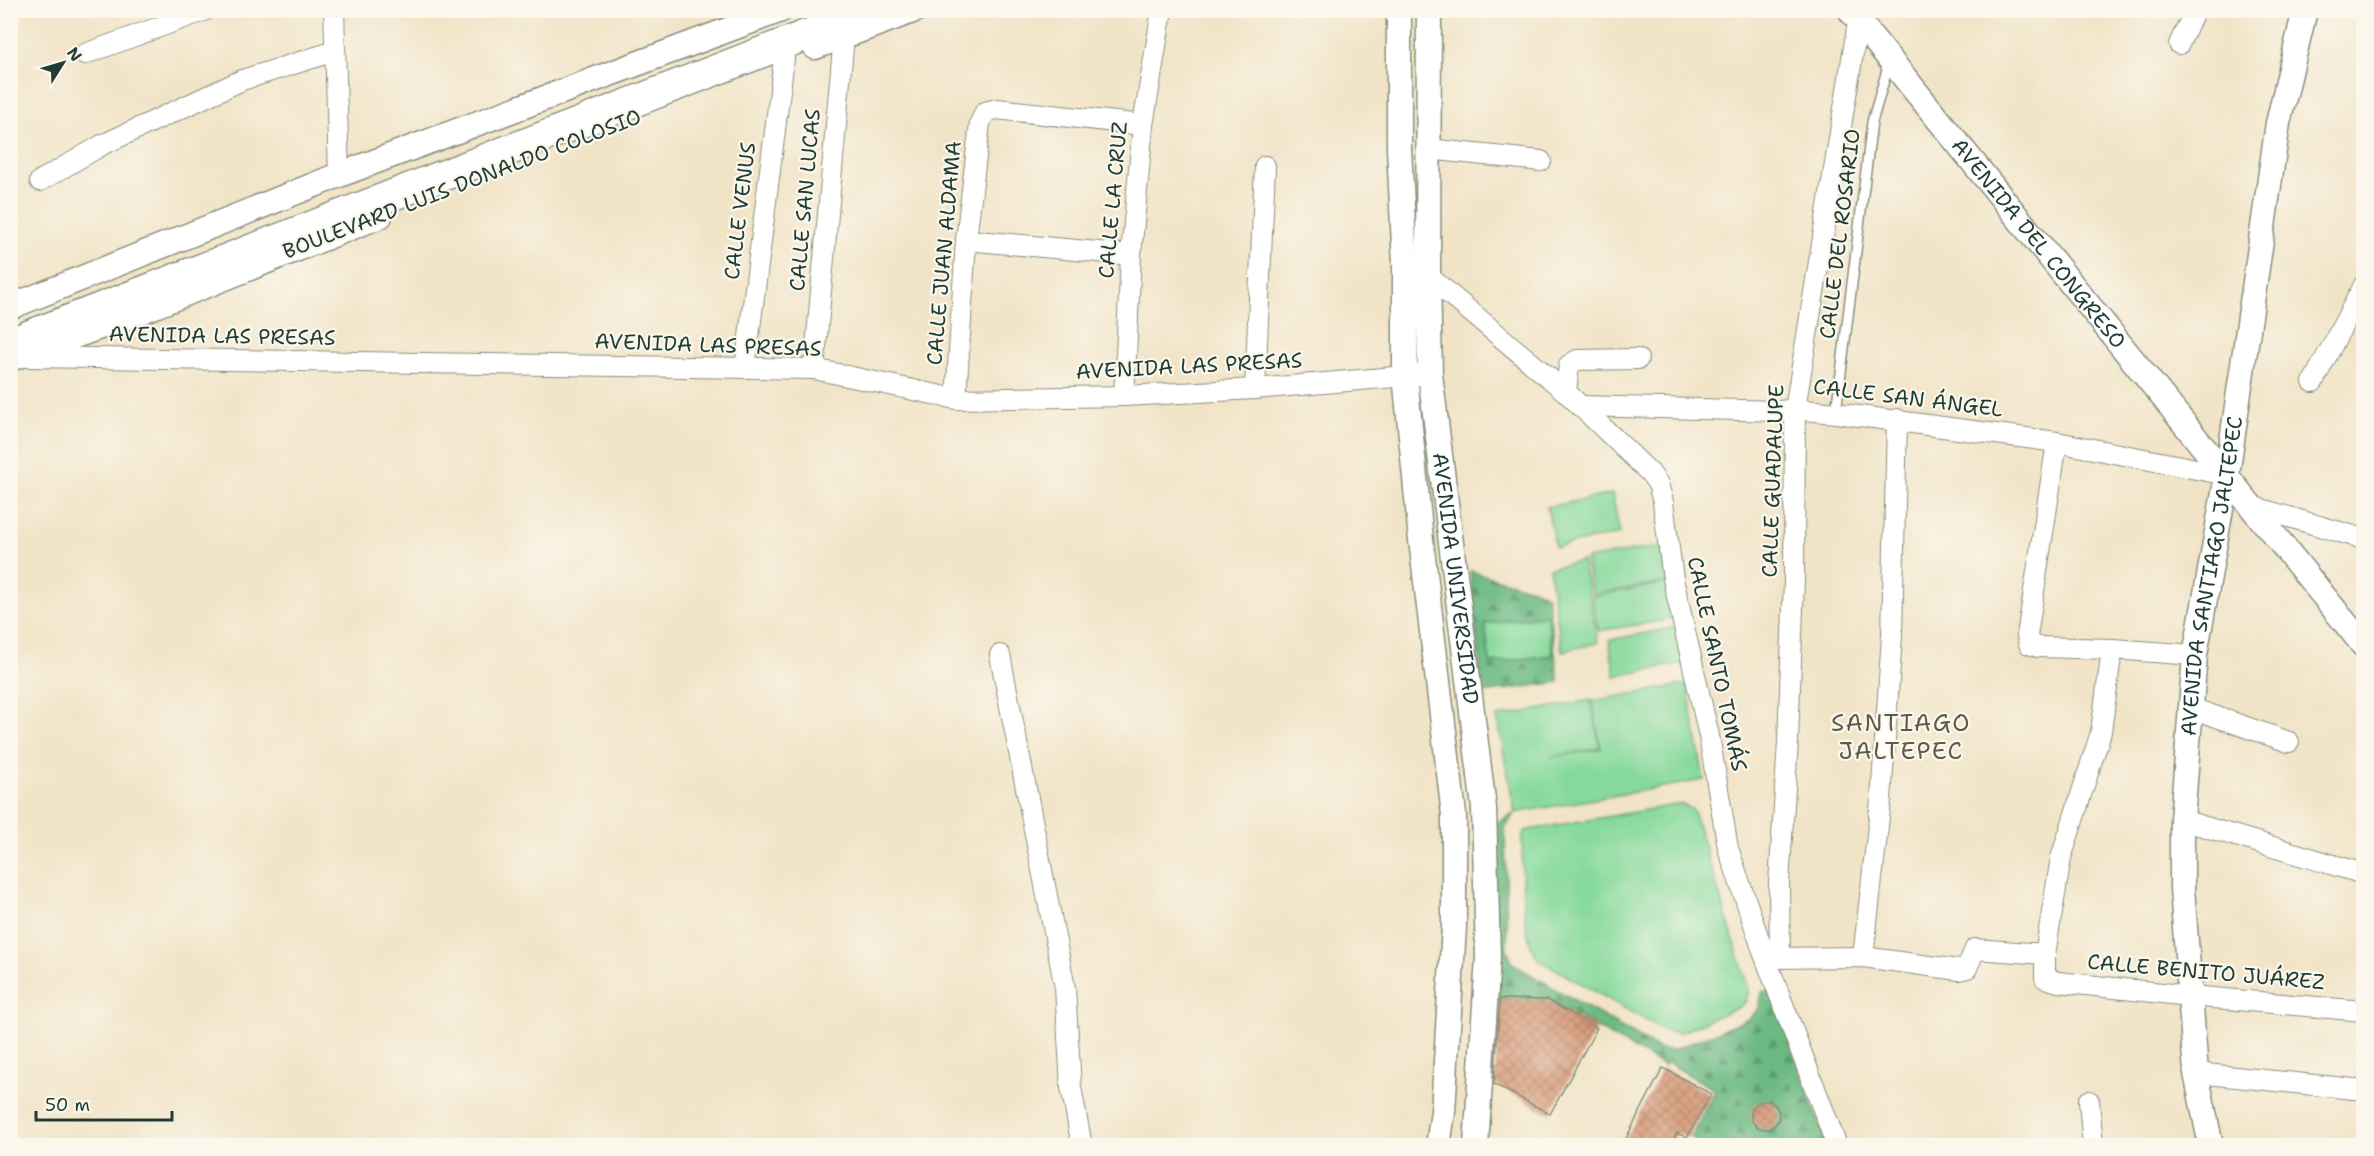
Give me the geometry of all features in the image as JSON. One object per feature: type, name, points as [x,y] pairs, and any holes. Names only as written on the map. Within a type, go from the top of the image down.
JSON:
[{"type":"main road","points":[[10,328],[851,18]]},
{"type":"main road","points":[[13,353],[851,18]]},
{"type":"street","points":[[85,54],[206,10]]},
{"type":"street","points":[[334,10],[339,175]]},
{"type":"street","points":[[10,308],[339,175],[781,10]]},
{"type":"street","name":"BOULEVARD LUIS DONALDO COLOSIO","points":[[13,353],[117,321],[455,185],[784,59],[851,18],[915,10]]},
{"type":"street","name":"CALLE LA CRUZ","points":[[1124,396],[1131,255],[1143,125],[1162,10]]},
{"type":"street","name":"AVENIDA UNIVERSIDAD","points":[[1399,10],[1399,148],[1405,265],[1406,375],[1421,540],[1454,815],[1454,926],[1443,1112],[1438,1146]]},
{"type":"street","name":"AVENIDA UNIVERSIDAD","points":[[1429,10],[1430,374],[1484,808],[1488,957],[1476,1146]]},
{"type":"street","points":[[2179,44],[2195,10]]},
{"type":"street","name":"AVENIDA SANTIAGO JALTEPEC","points":[[2211,1146],[2196,1073],[2182,888],[2182,820],[2195,655],[2227,475],[2278,123],[2305,10]]},
{"type":"street","name":"AVENIDA DEL CONGRESO","points":[[1855,14],[1889,62],[2364,646]]},
{"type":"street","name":"CALLE GUADALUPE","points":[[1773,958],[1788,742],[1796,409],[1855,14]]},
{"type":"street","name":"CALLE SAN LUCAS","points":[[814,369],[851,18]]},
{"type":"street","points":[[40,181],[102,145],[242,80],[335,51]]},
{"type":"street","name":"CALLE VENUS","points":[[745,368],[784,59]]},
{"type":"street","name":"CALLE JUAN ALDAMA","points":[[956,399],[966,240],[980,123],[985,112],[998,110],[1143,125]]},
{"type":"street","points":[[1428,149],[1541,161]]},
{"type":"street","points":[[1255,388],[1265,166]]},
{"type":"street","points":[[966,240],[1131,255]]},
{"type":"street","name":"CALLE SANTO TOMÁS","points":[[1428,276],[1573,399],[1650,473],[1658,484],[1663,502],[1673,579],[1709,736],[1728,848],[1773,958],[1838,1146]]},
{"type":"street","points":[[2313,382],[2364,285]]},
{"type":"street","name":"AVENIDA LAS PRESAS","points":[[13,353],[814,369],[956,399],[1124,396],[1430,374]]},
{"type":"street","points":[[1573,399],[1569,366],[1577,360],[1638,359]]},
{"type":"street","name":"CALLE SAN ÁNGEL","points":[[1573,399],[1780,411],[1796,409],[1897,420],[2057,441],[2227,475]]},
{"type":"street","points":[[1863,957],[1881,800],[1892,647],[1897,420]]},
{"type":"street","points":[[2057,441],[2027,636],[2029,644],[2038,647],[2195,655]]},
{"type":"street","points":[[2251,506],[2364,539]]},
{"type":"street","points":[[1773,958],[1863,957],[1959,970],[1967,968],[1975,949],[2045,954],[2061,858],[2101,732],[2112,649]]},
{"type":"street","points":[[1000,655],[1065,988],[1071,1087],[1082,1146]]},
{"type":"street","points":[[2192,708],[2289,742]]},
{"type":"street","points":[[2182,820],[2364,874]]},
{"type":"street","name":"CALLE BENITO JUÁREZ","points":[[2045,954],[2045,978],[2058,982],[2364,1011]]},
{"type":"street","points":[[2196,1073],[2364,1090]]},
{"type":"street","points":[[2089,1101],[2093,1146]]},
{"type":"lane","name":"CALLE DEL ROSARIO","points":[[1836,413],[1872,122],[1889,62]]},
{"type":"green space","points":[[1612,494],[1620,534],[1555,547],[1547,507]]},
{"type":"green space","points":[[1661,546],[1668,582],[1592,594],[1586,559]]},
{"type":"green space","points":[[1583,561],[1598,643],[1562,651],[1549,568]]},
{"type":"green space","points":[[1470,571],[1539,591],[1547,596],[1559,682],[1482,693]],"holes":[[[1547,615],[1553,655],[1490,663],[1485,624]]]},
{"type":"green space","points":[[1668,583],[1674,619],[1598,631],[1592,596]]},
{"type":"green space","points":[[1547,615],[1553,655],[1490,663],[1485,624]]},
{"type":"green space","points":[[1678,627],[1685,663],[1615,676],[1609,640]]},
{"type":"green space","points":[[1687,684],[1704,780],[1515,813],[1497,717],[1591,700],[1600,748],[1551,757],[1601,749],[1592,701]]},
{"type":"green space","points":[[1681,804],[1693,810],[1749,989],[1746,1001],[1739,1007],[1679,1033],[1665,1031],[1539,960],[1528,935],[1525,920],[1522,839],[1524,832],[1529,830]]},
{"type":"green space","points":[[1515,813],[1505,827],[1507,948],[1512,962],[1659,1049],[1673,1050],[1749,1019],[1759,1008],[1762,992],[1771,990],[1827,1145],[1702,1145],[1691,1137],[1715,1090],[1667,1062],[1664,1066],[1548,1000],[1495,999],[1496,823]]},
{"type":"building","points":[[1500,999],[1547,1000],[1597,1028],[1550,1114],[1494,1084]]},
{"type":"building","points":[[1663,1068],[1711,1094],[1687,1138],[1677,1133],[1670,1146],[1622,1146]]},
{"type":"building","points":[[1765,1101],[1775,1105],[1779,1115],[1775,1125],[1765,1129],[1755,1125],[1751,1115],[1755,1105]]},
{"type":"district","name":"SANTIAGO JALTEPEC","points":[[1901,737]]}]
